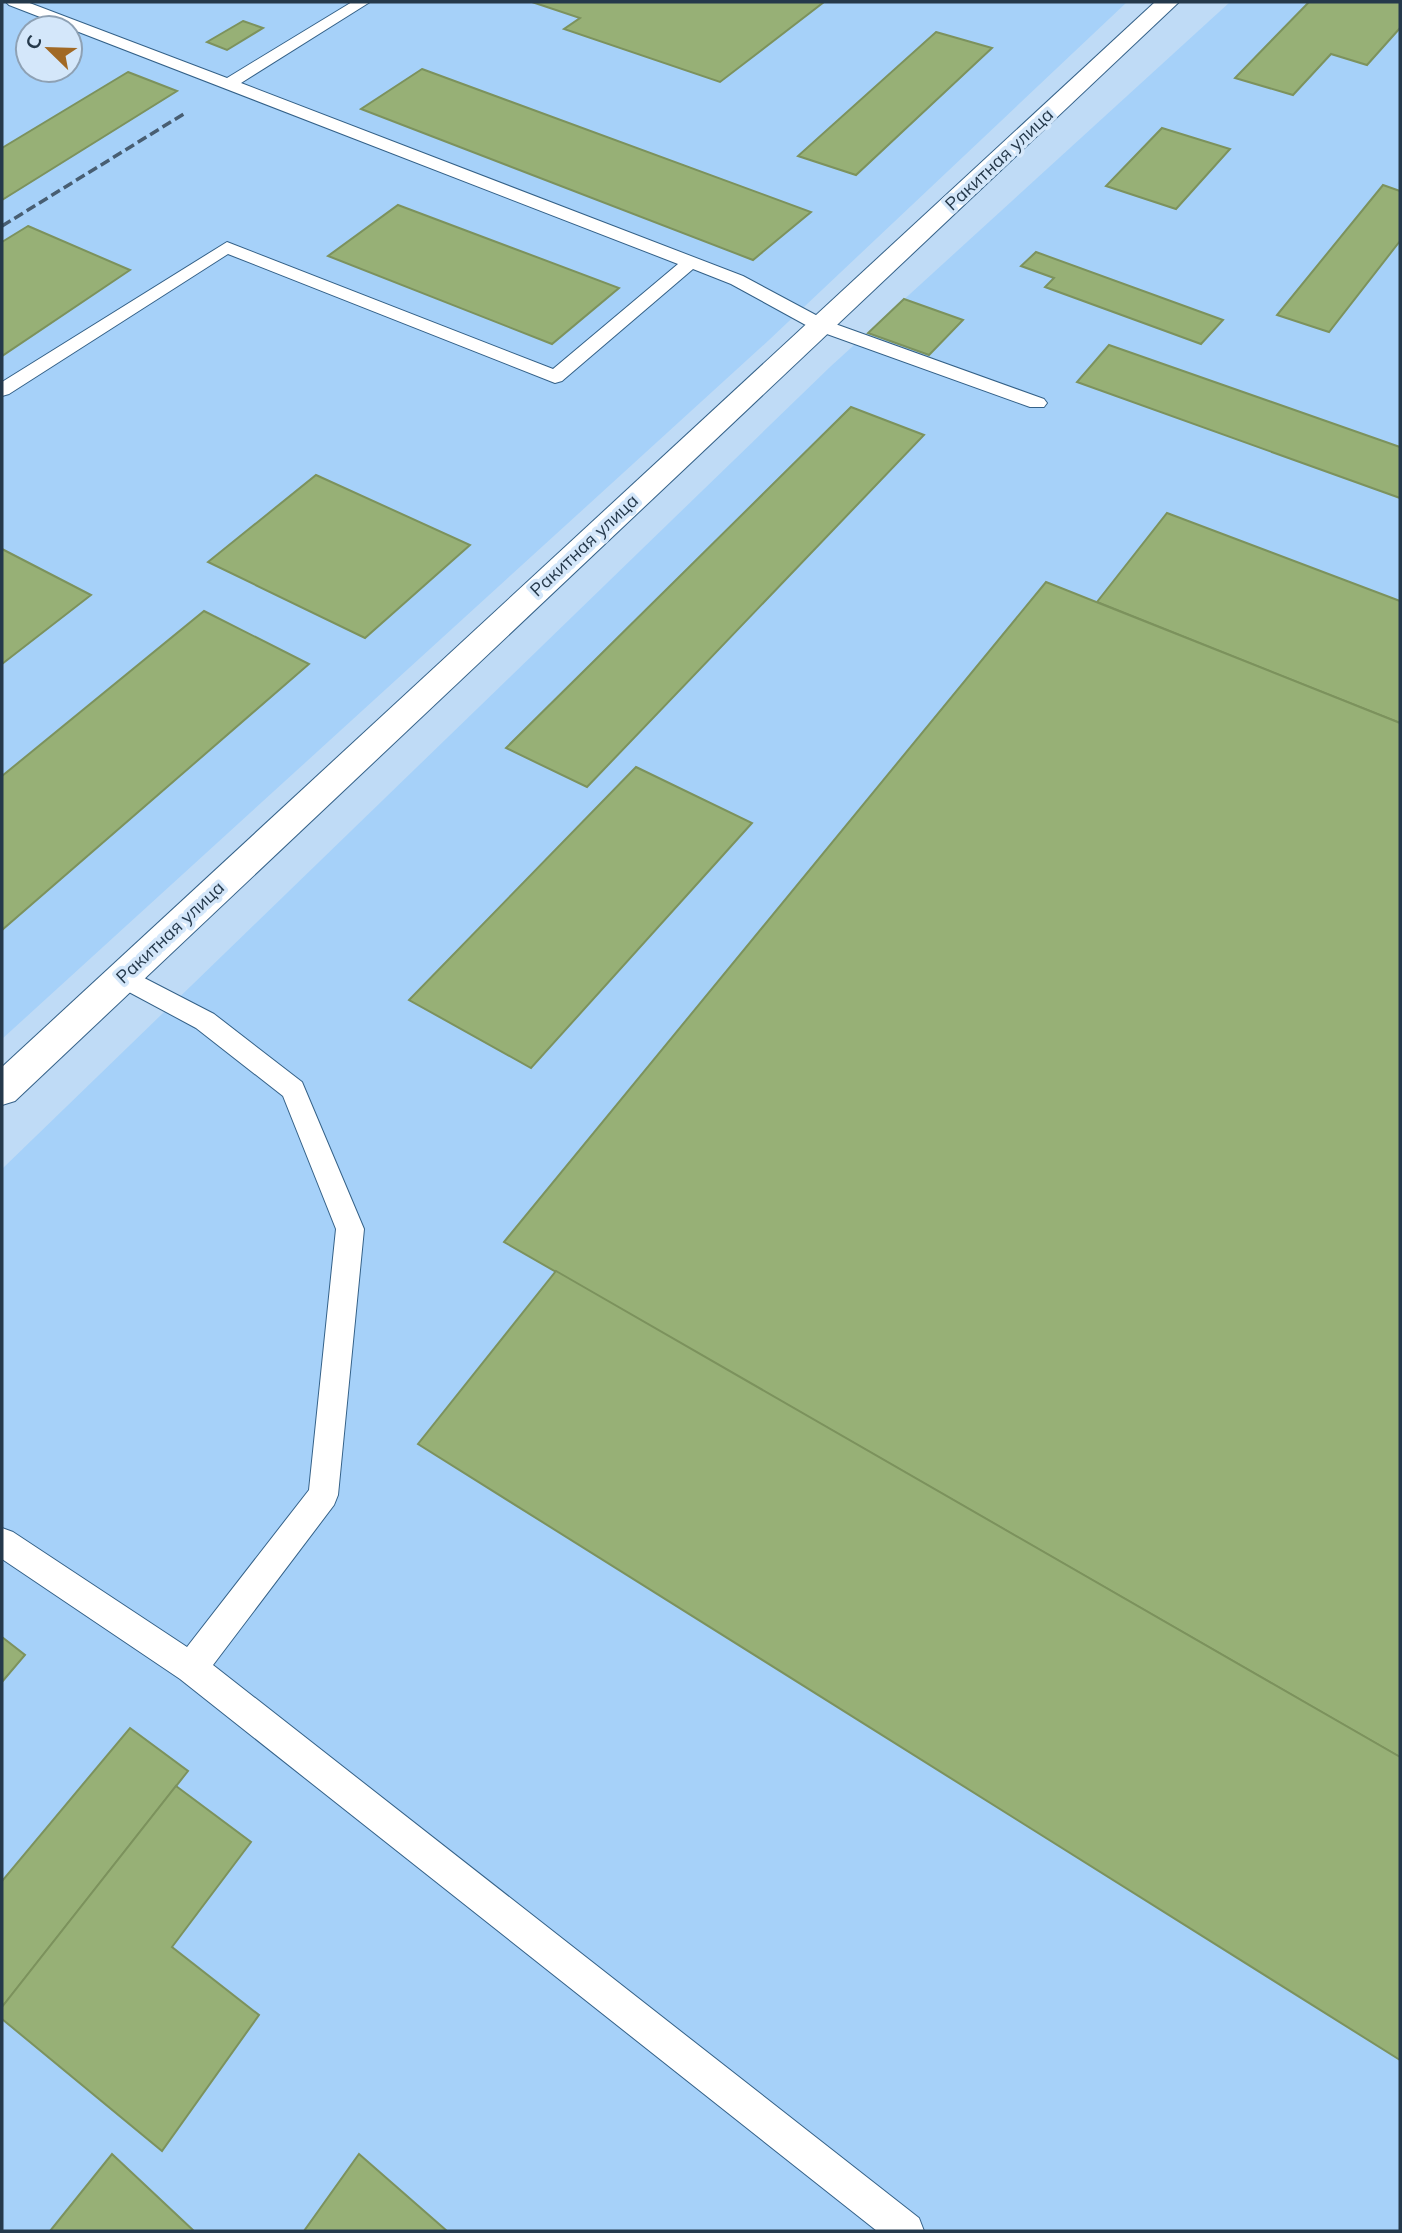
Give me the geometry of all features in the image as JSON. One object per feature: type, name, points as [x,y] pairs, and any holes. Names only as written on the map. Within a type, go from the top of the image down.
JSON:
[{"type":"street","name":"Ракитная улица","points":[[2,1090],[1168,2]]},
{"type":"lane","points":[[14,2],[737,280],[820,325],[1037,403]]},
{"type":"lane","points":[[230,83],[362,2]]},
{"type":"lane","points":[[2,390],[227,247],[555,377],[691,262]]},
{"type":"lane","points":[[123,976],[205,1021],[293,1089],[350,1229],[323,1495],[191,1668]]},
{"type":"lane","points":[[2,1542],[191,1668],[906,2231]]},
{"type":"shaded area","points":[[2,2],[1127,2],[769,340],[2,1039]]},
{"type":"shaded area","points":[[1230,2],[1400,2],[1400,2231],[2,2231],[2,1169],[830,367]]},
{"type":"building","points":[[532,2],[824,2],[720,82],[564,29],[580,18]]},
{"type":"building","points":[[1309,2],[1400,2],[1400,28],[1367,65],[1331,54],[1293,95],[1235,78]]},
{"type":"building","points":[[243,21],[263,28],[227,50],[207,42]]},
{"type":"building","points":[[936,32],[992,48],[856,175],[798,156]]},
{"type":"building","points":[[422,69],[811,212],[753,260],[361,109]]},
{"type":"building","points":[[128,72],[177,91],[2,200],[2,148]]},
{"type":"building","points":[[1162,128],[1230,149],[1176,209],[1106,186]]},
{"type":"building","points":[[1383,185],[1400,191],[1400,241],[1329,332],[1277,315]]},
{"type":"building","points":[[398,205],[619,288],[552,344],[328,256]]},
{"type":"building","points":[[28,226],[130,270],[2,356],[2,242]]},
{"type":"building","points":[[1036,252],[1223,320],[1201,344],[1045,287],[1054,278],[1021,266]]},
{"type":"building","points":[[904,299],[963,320],[929,355],[868,333]]},
{"type":"building","points":[[1109,345],[1400,447],[1400,498],[1077,382]]},
{"type":"building","points":[[851,407],[924,435],[587,787],[506,748]]},
{"type":"building","points":[[316,475],[470,545],[365,638],[208,562]]},
{"type":"building","points":[[1167,513],[1400,601],[1400,723],[1097,602]]},
{"type":"building","points":[[2,549],[91,595],[2,664]]},
{"type":"building","points":[[1046,582],[1400,723],[1400,1757],[504,1242]]},
{"type":"building","points":[[204,611],[309,664],[2,930],[2,776]]},
{"type":"building","points":[[636,767],[752,823],[531,1068],[409,1000]]},
{"type":"building","points":[[556,1271],[1400,1757],[1400,2060],[418,1444]]},
{"type":"building","points":[[2,1637],[25,1655],[2,1682]]},
{"type":"building","points":[[130,1728],[188,1771],[2,2007],[2,1881]]},
{"type":"building","points":[[176,1786],[251,1842],[172,1947],[259,2015],[162,2151],[2,2019],[2,2007]]},
{"type":"building","points":[[112,2154],[194,2231],[50,2231]]},
{"type":"building","points":[[359,2154],[447,2231],[304,2231]]},
{"type":"railway","points":[[2,226],[187,112]]}]
